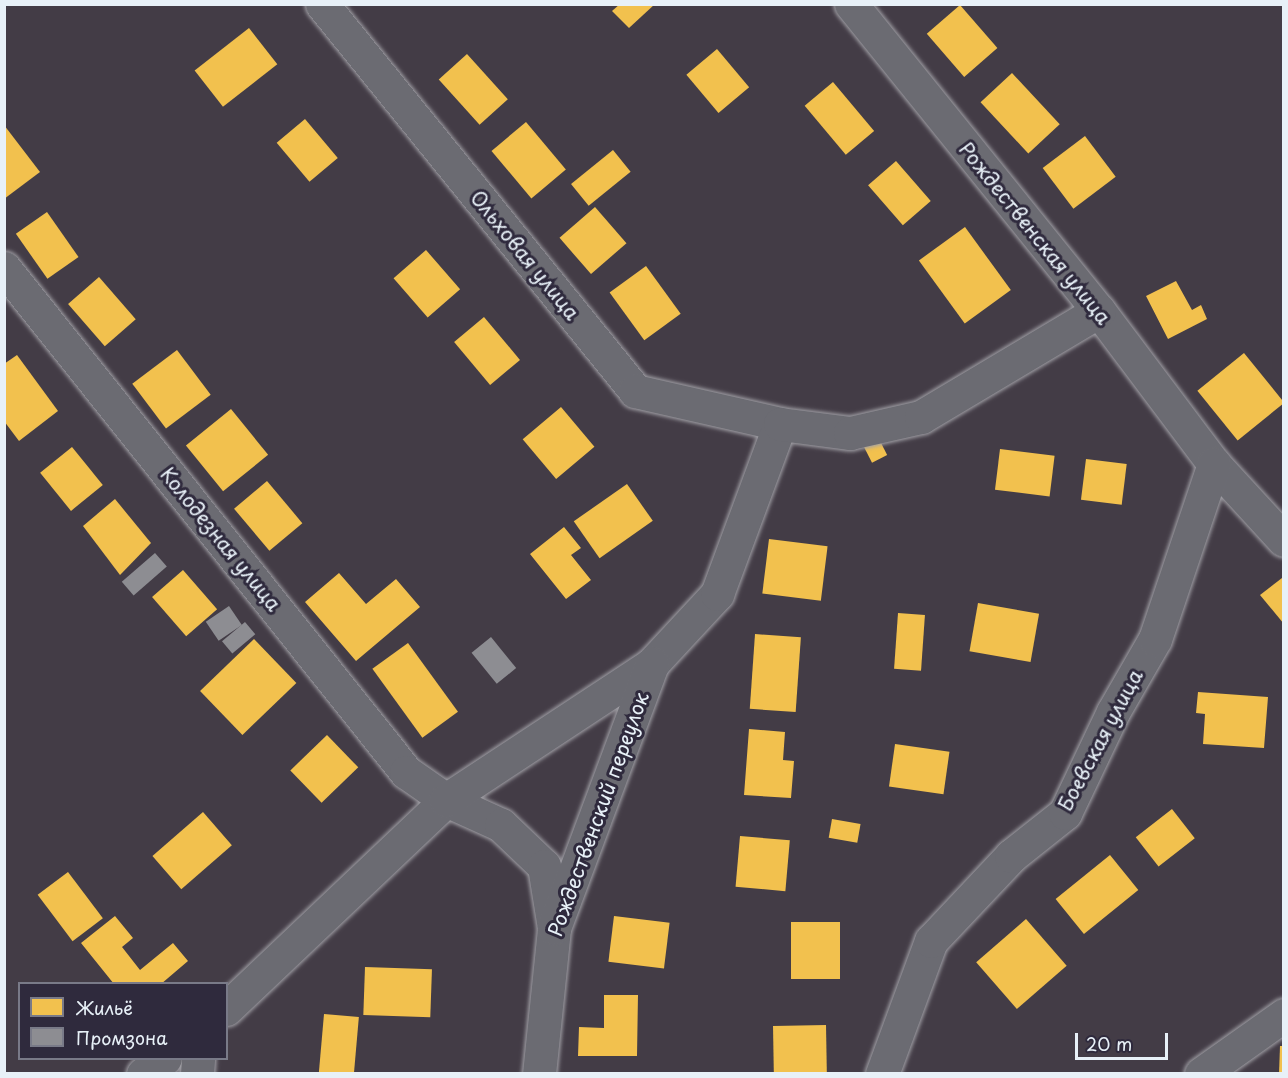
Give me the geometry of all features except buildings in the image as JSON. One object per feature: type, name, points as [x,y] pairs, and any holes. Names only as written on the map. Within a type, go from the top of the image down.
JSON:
[{"type":"street","name":"Ольховая улица","points":[[322,4],[635,391],[780,424],[850,433],[921,417],[1099,311]]},
{"type":"street","name":"Рождественская улица","points":[[851,4],[1099,311],[1214,464],[1284,540]]},
{"type":"street","name":"Колодезная улица","points":[[4,268],[406,772],[446,800],[501,825],[544,866],[554,928]]},
{"type":"street","points":[[228,1007],[446,800],[652,664],[717,594],[780,424]]},
{"type":"street","name":"Боевская улица","points":[[882,1074],[932,940],[1011,856],[1065,813],[1113,712],[1155,639],[1214,464]]},
{"type":"street","name":"Рождественский переулок","points":[[538,1074],[554,928],[652,664]]},
{"type":"street","points":[[1201,1074],[1284,1015]]},
{"type":"street","points":[[143,1074],[164,1060]]}]
